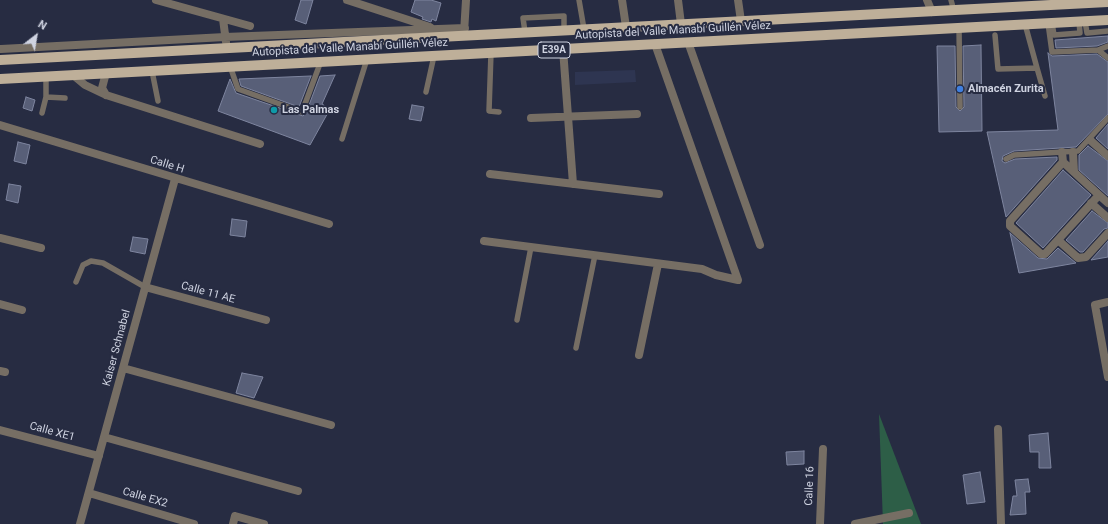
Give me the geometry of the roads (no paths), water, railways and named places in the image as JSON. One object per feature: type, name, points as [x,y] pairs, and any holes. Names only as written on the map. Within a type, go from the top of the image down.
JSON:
[{"type":"main road","name":"Autopista del Valle Manabí Guillén Vélez","points":[[0,60],[228,48],[461,33],[525,32],[954,11],[986,4],[1108,2]]},
{"type":"main road","name":"Autopista del Valle Manabí Guillén Vélez","points":[[0,79],[152,71],[230,65],[434,56],[959,27],[1082,21],[1108,23]]},
{"type":"main road","points":[[720,22],[721,40]]},
{"type":"street","points":[[156,0],[168,2],[250,26]]},
{"type":"street","points":[[346,0],[435,28],[461,33]]},
{"type":"street","points":[[461,33],[466,0]]},
{"type":"street","points":[[622,0],[626,27]]},
{"type":"street","points":[[678,0],[681,24]]},
{"type":"street","points":[[738,0],[741,21]]},
{"type":"street","points":[[927,0],[932,12]]},
{"type":"street","points":[[223,19],[228,48]]},
{"type":"street","points":[[1,49],[435,28],[461,33]]},
{"type":"street","points":[[688,42],[760,245]]},
{"type":"street","points":[[484,241],[702,269],[716,276],[738,280],[654,44]]},
{"type":"street","points":[[1,49],[16,59]]},
{"type":"street","points":[[563,49],[573,184]]},
{"type":"street","points":[[106,73],[102,88],[106,95]]},
{"type":"street","points":[[73,75],[85,85],[106,95],[260,144]]},
{"type":"street","points":[[531,118],[637,114]]},
{"type":"street","name":"Calle H","points":[[0,125],[174,179],[329,224]]},
{"type":"street","points":[[1090,140],[1108,156]]},
{"type":"street","points":[[1062,152],[1063,162],[1108,203]]},
{"type":"street","points":[[1073,152],[1074,172]]},
{"type":"street","points":[[1063,162],[1010,221],[1010,226],[1040,254],[1045,254],[1098,195]]},
{"type":"street","points":[[490,174],[659,194]]},
{"type":"street","name":"Kaiser Schnabel","points":[[80,524],[174,179]]},
{"type":"street","points":[[1091,203],[1108,218]]},
{"type":"street","points":[[1058,240],[1078,258],[1086,257],[1107,236]]},
{"type":"street","points":[[0,238],[41,248]]},
{"type":"street","points":[[639,355],[658,264]]},
{"type":"street","name":"Calle 11 AE","points":[[145,287],[266,320]]},
{"type":"street","points":[[1108,302],[1095,305],[1108,377]]},
{"type":"street","points":[[0,304],[22,310]]},
{"type":"street","points":[[123,368],[331,425]]},
{"type":"street","points":[[998,429],[1001,524]]},
{"type":"street","name":"Calle XE1","points":[[0,430],[99,456]]},
{"type":"street","points":[[104,437],[298,491]]},
{"type":"street","name":"Calle 16","points":[[820,524],[823,449]]},
{"type":"street","name":"Calle EX2","points":[[89,493],[194,524]]},
{"type":"street","points":[[855,524],[909,513]]},
{"type":"street","points":[[233,524],[235,516],[264,524]]},
{"type":"lane","points":[[579,0],[584,29]]},
{"type":"lane","points":[[951,0],[954,11]]},
{"type":"lane","points":[[525,32],[523,18],[564,16],[564,30]]},
{"type":"lane","points":[[1082,21],[1087,33],[1108,31]]},
{"type":"lane","points":[[1050,23],[1052,52],[1098,50],[1108,48]]},
{"type":"lane","points":[[1025,24],[1045,96]]},
{"type":"lane","points":[[959,27],[960,107]]},
{"type":"lane","points":[[995,35],[998,69],[1037,68]]},
{"type":"lane","points":[[1098,50],[1108,58]]},
{"type":"lane","points":[[491,52],[489,111],[499,112]]},
{"type":"lane","points":[[426,92],[434,56]]},
{"type":"lane","points":[[342,139],[367,59]]},
{"type":"lane","points":[[230,65],[238,89],[302,112],[321,61]]},
{"type":"lane","points":[[152,71],[158,102]]},
{"type":"lane","points":[[42,113],[46,97],[46,76]]},
{"type":"lane","points":[[46,97],[65,98]]},
{"type":"lane","points":[[1006,158],[1014,154],[1073,152],[1081,150],[1108,118]]},
{"type":"lane","points":[[517,320],[531,247]]},
{"type":"lane","points":[[576,348],[595,255]]},
{"type":"lane","points":[[76,282],[83,265],[91,261],[103,263],[145,287]]},
{"type":"place","name":"Almacén Zurita","points":[[960,89]]},
{"type":"place","name":"Las Palmas","points":[[274,110]]}]
